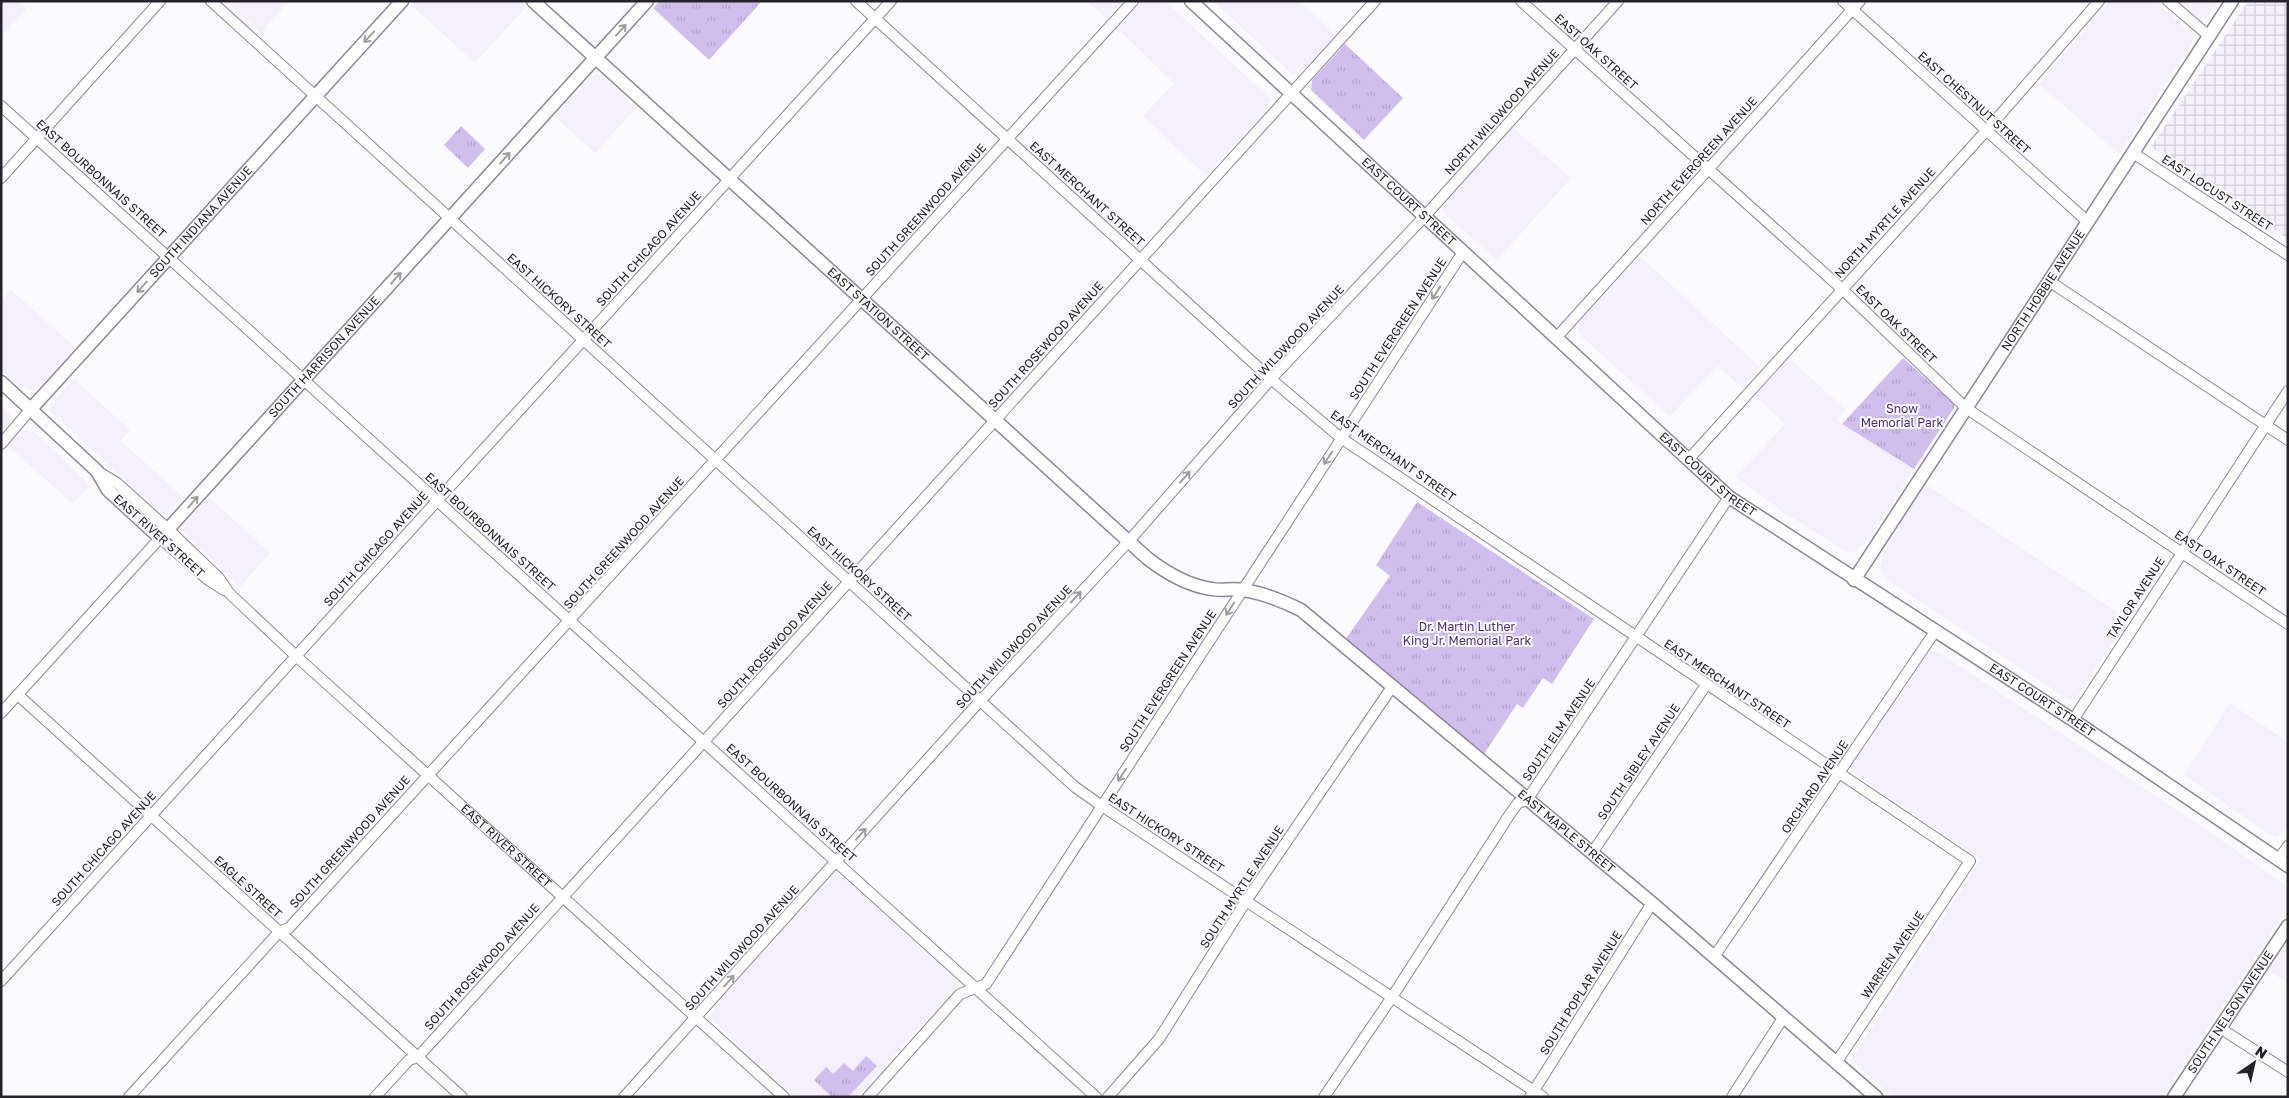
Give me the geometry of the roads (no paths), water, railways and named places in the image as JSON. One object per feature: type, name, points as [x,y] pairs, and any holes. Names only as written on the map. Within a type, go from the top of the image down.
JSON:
[{"type":"main road","name":"SOUTH INDIANA AVENUE","points":[[30,410],[402,1]]},
{"type":"main road","name":"EAST STATION STREET","points":[[533,1],[1128,542],[1162,569],[1179,578],[1212,589],[1242,590]]},
{"type":"main road","name":"SOUTH HARRISON AVENUE","points":[[164,533],[647,1]]},
{"type":"main road","name":"EAST COURT STREET","points":[[1191,1],[1729,497],[1854,580],[1936,630],[2073,720],[2283,863]]},
{"type":"main road","name":"NORTH HOBBIE AVENUE","points":[[1854,580],[2232,1]]},
{"type":"main road","name":"EAST RIVER STREET","points":[[1,382],[97,471],[108,490],[164,533]]},
{"type":"main road","name":"EAST RIVER STREET","points":[[1,387],[30,410]]},
{"type":"main road","name":"EAST MAPLE STREET","points":[[1242,590],[1283,601],[1301,610],[1652,903],[1876,1097]]},
{"type":"main road","name":"SOUTH NELSON AVENUE","points":[[2174,1097],[2288,926]]},
{"type":"street","points":[[1,178],[160,1]]},
{"type":"street","name":"EAST HICKORY STREET","points":[[211,1],[1075,787],[1392,997],[1532,1094],[1543,1097]]},
{"type":"street","name":"EAST MERCHANT STREET","points":[[856,1],[1271,379],[1341,438],[1970,862]]},
{"type":"street","name":"SOUTH CHICAGO AVENUE","points":[[1,981],[891,1]]},
{"type":"street","name":"SOUTH GREENWOOD AVENUE","points":[[129,1097],[280,932],[289,928],[1133,1]]},
{"type":"street","name":"SOUTH ROSEWOOD AVENUE","points":[[375,1097],[409,1060],[418,1057],[564,897],[1375,1]]},
{"type":"street","name":"EAST OAK STREET","points":[[1520,1],[1842,289],[1966,408],[2288,624]]},
{"type":"street","name":"NORTH WILDWOOD AVENUE","points":[[1424,217],[1618,1]]},
{"type":"street","name":"EAST CHESTNUT STREET","points":[[1843,1],[2088,222]]},
{"type":"street","name":"NORTH EVERGREEN AVENUE","points":[[1556,338],[1860,1]]},
{"type":"street","name":"NORTH MYRTLE AVENUE","points":[[1688,460],[1986,131],[2100,1]]},
{"type":"street","points":[[2168,1],[2209,36]]},
{"type":"street","name":"EAST BOURBONNAIS STREET","points":[[1,106],[1096,1097]]},
{"type":"street","name":"EAST LOCUST STREET","points":[[2133,153],[2288,255]]},
{"type":"street","name":"SOUTH WILDWOOD AVENUE","points":[[624,1097],[980,701],[1128,542],[1271,379],[1424,217]]},
{"type":"street","name":"SOUTH EVERGREEN AVENUE","points":[[868,1097],[960,994],[986,984],[1463,252]]},
{"type":"street","points":[[2049,282],[2288,440]]},
{"type":"street","name":"TAYLOR AVENUE","points":[[2073,720],[2288,391]]},
{"type":"street","name":"SOUTH INDIANA AVENUE","points":[[1,444],[30,410]]},
{"type":"street","name":"SOUTH ELM AVENUE","points":[[1324,1097],[1392,997],[1510,814],[1518,803],[1527,800],[1729,497]]},
{"type":"street","name":"EAST RIVER STREET","points":[[164,533],[206,579],[229,593],[296,656],[784,1097]]},
{"type":"street","name":"SOUTH HARRISON AVENUE","points":[[1,713],[164,533]]},
{"type":"street","name":"ORCHARD AVENUE","points":[[1714,957],[1936,630]]},
{"type":"street","name":"SOUTH SIBLEY AVENUE","points":[[1592,853],[1706,685]]},
{"type":"street","name":"SOUTH MYRTLE AVENUE","points":[[1108,1097],[1159,1039],[1246,901],[1392,687]]},
{"type":"street","name":"EAGLE STREET","points":[[18,695],[462,1097]]},
{"type":"street","points":[[2283,863],[2288,846]]},
{"type":"street","name":"WARREN AVENUE","points":[[1836,1063],[1970,862]]},
{"type":"street","name":"SOUTH POPLAR AVENUE","points":[[1532,1094],[1652,903]]},
{"type":"street","points":[[1732,1097],[1783,1018]]},
{"type":"street","points":[[2220,1028],[2288,1072]]},
{"type":"park label","name":"Snow Memorial Park","points":[[1902,416]]},
{"type":"park label","name":"Dr. Martin Luther King Jr. Memorial Park","points":[[1467,634]]}]
